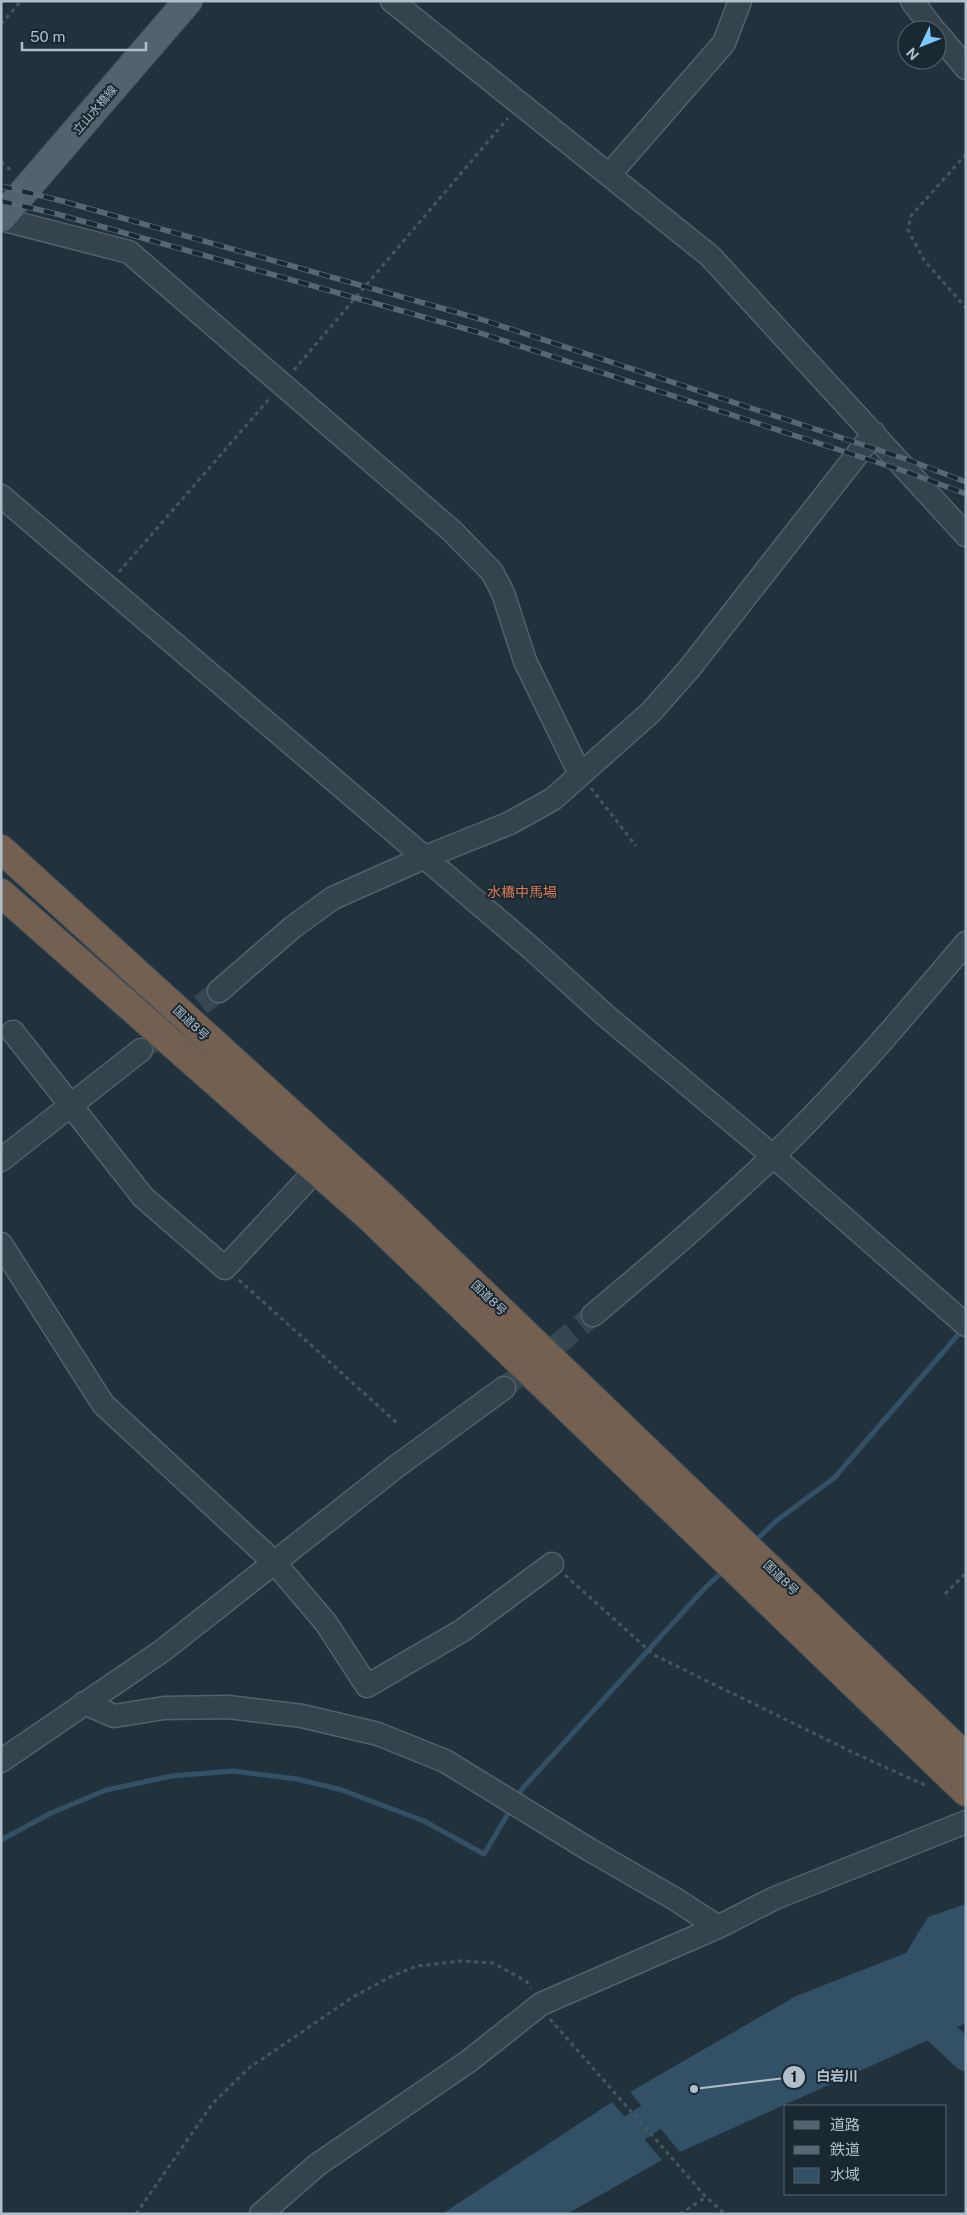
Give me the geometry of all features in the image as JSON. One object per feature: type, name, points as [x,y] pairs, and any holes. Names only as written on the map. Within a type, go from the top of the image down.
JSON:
[{"type":"highway","name":"国道8号","points":[[1,849],[383,1197],[959,1774]]},
{"type":"highway","name":"国道8号","points":[[1,893],[368,1216],[959,1774]]},
{"type":"main road","name":"立山水橋線","points":[[1,218],[188,1]]},
{"type":"street","points":[[392,1],[710,256],[966,534]]},
{"type":"street","points":[[610,175],[724,43],[740,1]]},
{"type":"street","points":[[912,1],[926,20]]},
{"type":"street","points":[[947,45],[966,68]]},
{"type":"street","points":[[1,218],[129,252],[452,531],[492,572],[503,592],[524,661],[580,774]]},
{"type":"street","points":[[219,991],[293,927],[333,898],[423,858],[510,823],[553,799],[651,712],[689,670],[874,433]]},
{"type":"street","points":[[1,496],[773,1156],[966,1325]]},
{"type":"street","points":[[593,1315],[693,1230],[773,1156],[886,1038],[966,943]]},
{"type":"street","points":[[13,1032],[143,1197],[225,1268],[316,1170]]},
{"type":"street","points":[[1,1160],[141,1050]]},
{"type":"street","points":[[1,1244],[103,1404],[276,1563],[326,1623],[367,1686],[464,1630],[552,1564]]},
{"type":"street","points":[[1,1761],[162,1651],[397,1466],[504,1388]]},
{"type":"street","points":[[84,1704],[114,1716],[164,1708],[228,1707],[302,1716],[378,1734],[445,1761],[590,1850],[676,1899],[718,1927]]},
{"type":"street","points":[[261,2214],[317,2165],[546,2011],[775,1898],[966,1822]]},
{"type":"path","points":[[1,24],[21,1]]},
{"type":"path","points":[[107,586],[520,104]]},
{"type":"path","points":[[966,154],[911,216],[908,230],[924,260],[966,308]]},
{"type":"path","points":[[580,774],[636,846]]},
{"type":"path","points":[[225,1268],[397,1423]]},
{"type":"path","points":[[552,1564],[654,1655],[854,1753],[925,1785],[959,1774]]},
{"type":"path","points":[[945,1594],[966,1573]]},
{"type":"path","points":[[136,2214],[213,2104],[249,2068],[354,1997],[390,1976],[417,1966],[461,1961],[493,1964],[526,1981],[546,2011],[706,2197],[726,2214]]},
{"type":"path","points":[[680,2214],[706,2197]]},
{"type":"water","points":[[966,1904],[966,2023],[680,2152],[630,2092],[796,1996],[906,1953],[928,1917]]},
{"type":"water","points":[[612,2102],[662,2160],[567,2214],[442,2214]]},
{"type":"waterway","points":[[753,1543],[776,1521],[834,1478],[957,1336]]},
{"type":"waterway","points":[[517,1798],[522,1789],[704,1589],[723,1571]]},
{"type":"waterway","points":[[1,1840],[51,1813],[106,1790],[172,1776],[233,1771],[297,1779],[342,1790],[424,1821],[484,1854],[512,1807]]},
{"type":"waterway","points":[[912,2005],[966,2056]]},
{"type":"waterway","points":[[601,2151],[685,2094]]},
{"type":"tunnel","points":[[148,1045],[219,991]]},
{"type":"tunnel","points":[[504,1388],[593,1315]]},
{"type":"railway","points":[[1,186],[62,201],[480,319],[906,459],[966,482]]},
{"type":"railway","points":[[1,201],[57,214],[477,332],[907,472],[966,494]]},
{"type":"place","name":"白岩川","points":[[694,2089]]},
{"type":"district","name":"水橋中馬場","points":[[522,892]]}]
